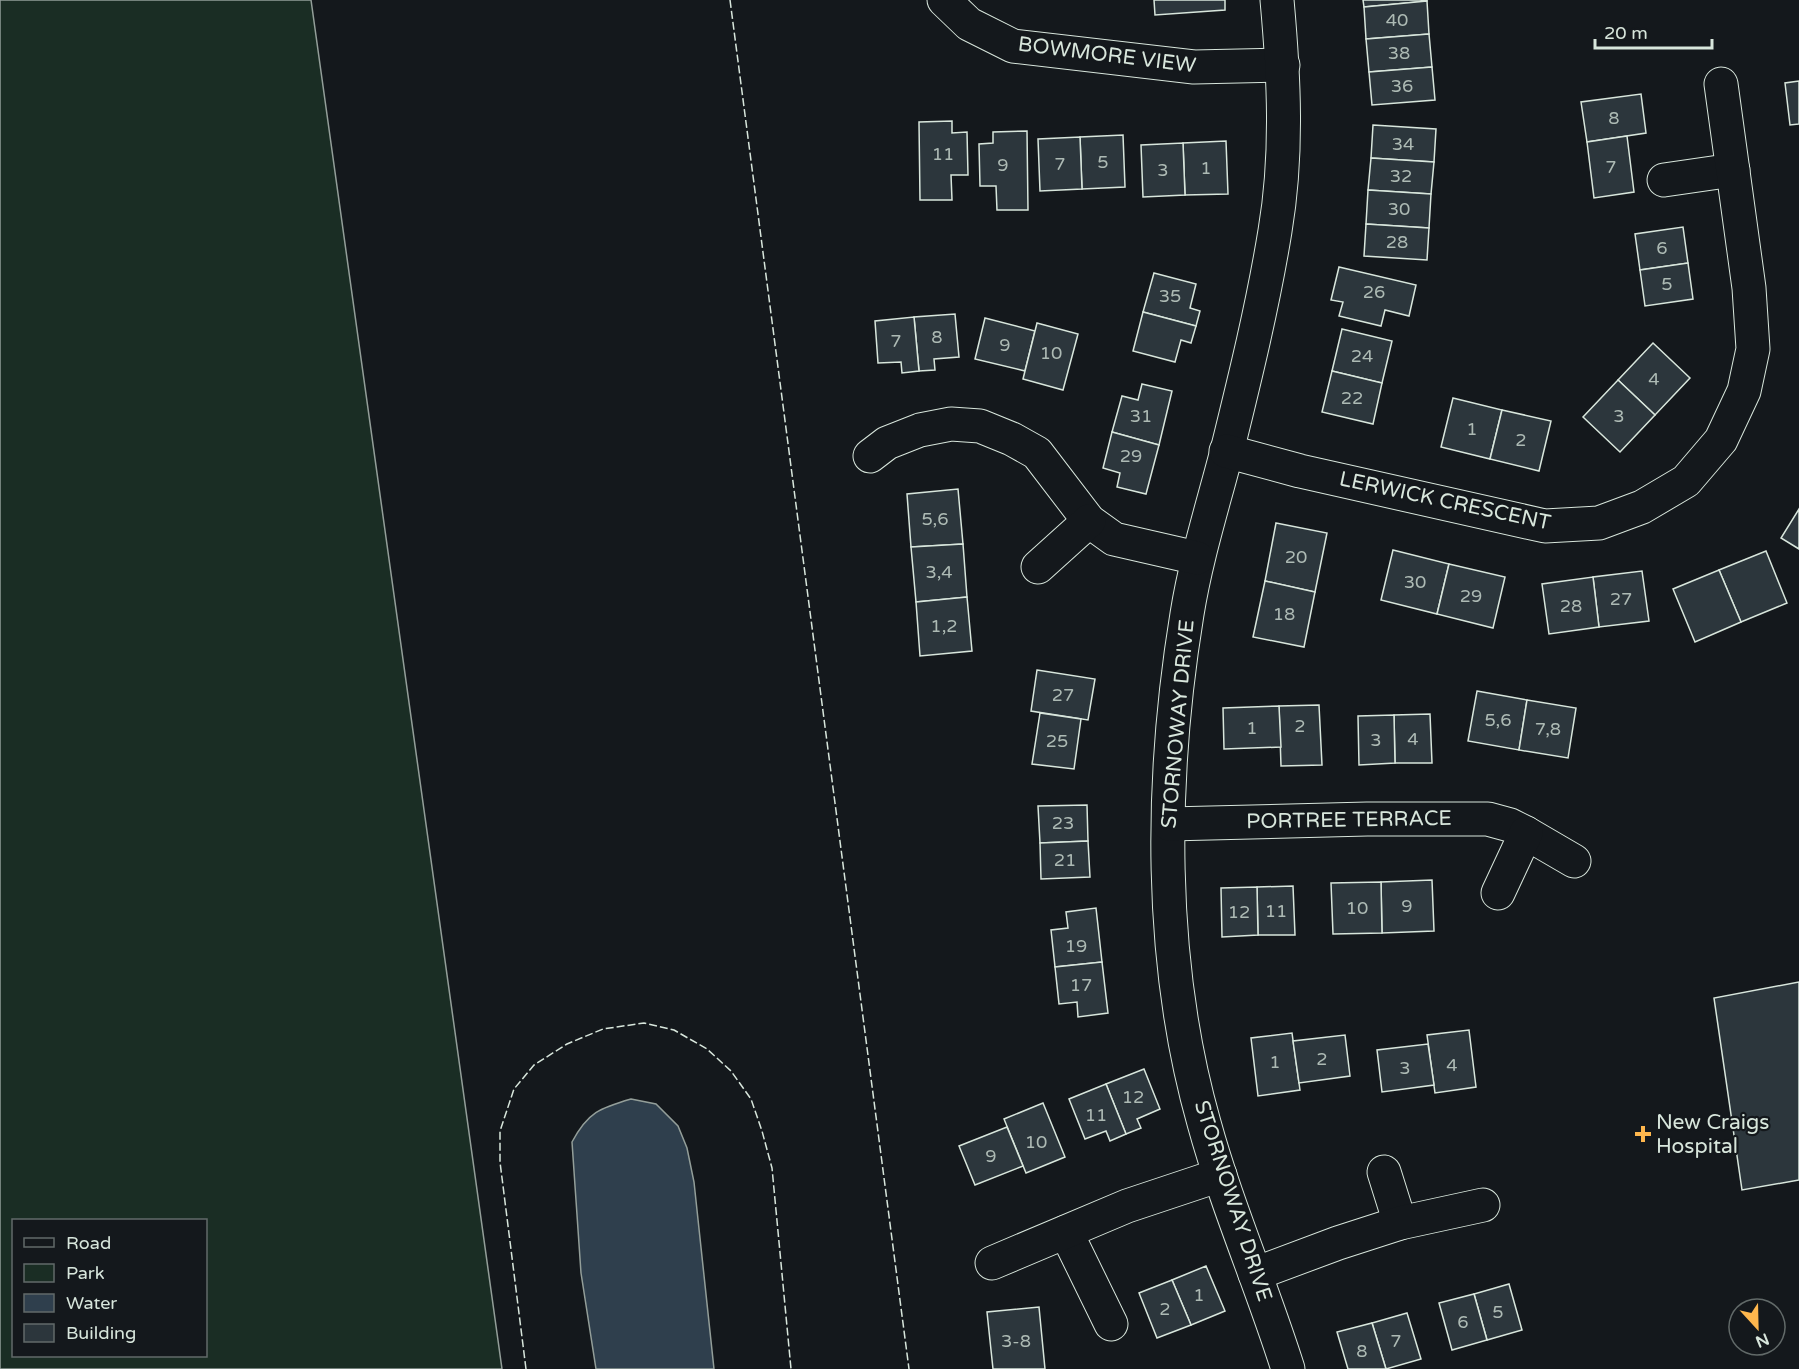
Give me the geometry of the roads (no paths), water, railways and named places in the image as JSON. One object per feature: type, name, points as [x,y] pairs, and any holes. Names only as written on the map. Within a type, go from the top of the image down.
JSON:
[{"type":"street","name":"BOWMORE VIEW","points":[[944,0],[969,24],[1013,46],[1194,67],[1283,65]]},
{"type":"street","name":"STORNOWAY DRIVE","points":[[1277,0],[1285,116],[1275,229],[1226,451],[1197,558],[1179,670],[1169,824],[1168,879],[1173,956],[1192,1074],[1203,1123],[1240,1237],[1271,1316],[1288,1369]]},
{"type":"street","name":"LERWICK CRESCENT","points":[[1226,451],[1300,471],[1545,526],[1599,523],[1642,507],[1686,481],[1721,440],[1744,391],[1753,349],[1749,288],[1720,84]]},
{"type":"street","points":[[1664,180],[1733,170]]},
{"type":"street","points":[[870,456],[886,443],[920,430],[951,424],[980,426],[1012,439],[1037,453],[1089,521],[1114,539],[1197,558]]},
{"type":"street","points":[[1038,567],[1089,521]]},
{"type":"street","name":"PORTREE TERRACE","points":[[1169,824],[1488,819],[1510,825],[1574,861]]},
{"type":"street","points":[[1498,893],[1526,833]]},
{"type":"street","points":[[1384,1172],[1400,1223]]},
{"type":"street","points":[[992,1263],[1127,1206],[1220,1174]]},
{"type":"street","points":[[1255,1274],[1400,1223],[1483,1205]]},
{"type":"street","points":[[1066,1232],[1110,1324]]},
{"type":"water","points":[[631,1099],[656,1104],[678,1126],[687,1148],[694,1182],[714,1369],[596,1369],[581,1273],[572,1142],[584,1124],[596,1113],[611,1105]]},
{"type":"place","name":"New Craigs Hospital","points":[[1643,1134]]}]
